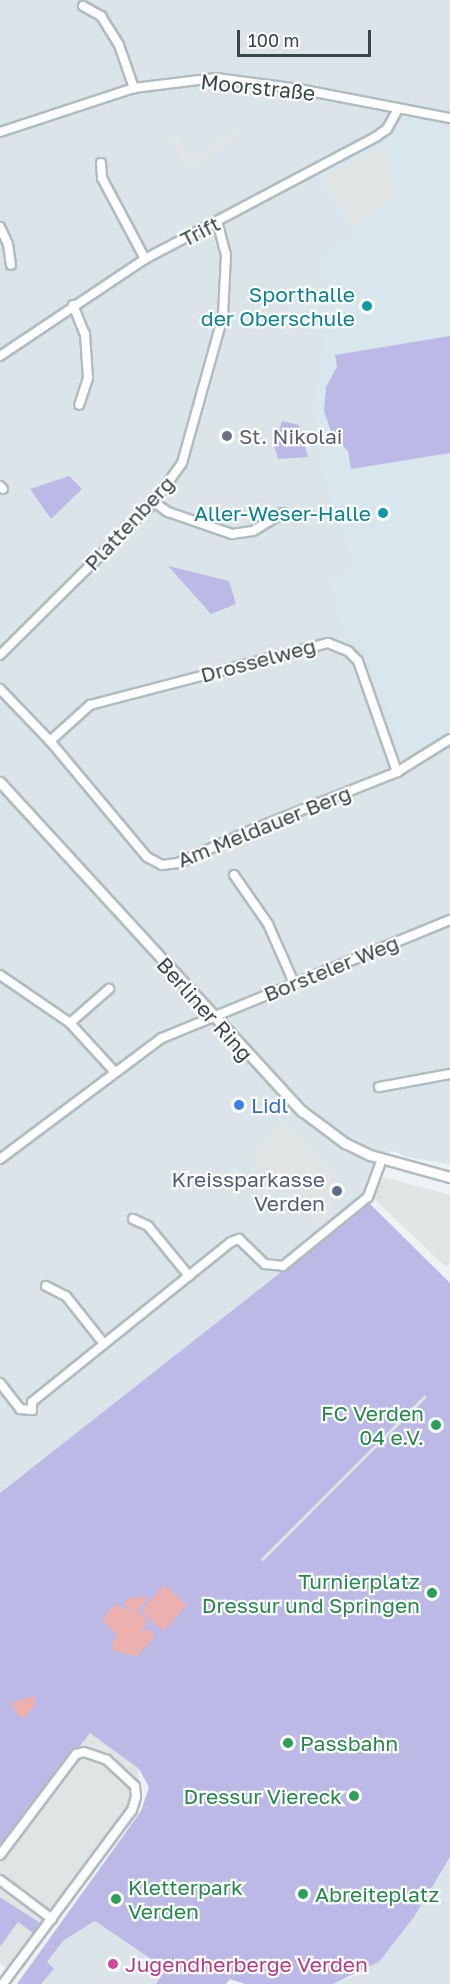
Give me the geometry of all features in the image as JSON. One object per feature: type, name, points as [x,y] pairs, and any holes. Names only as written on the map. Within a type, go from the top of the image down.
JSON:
[{"type":"street","points":[[84,6],[101,16],[119,45],[134,88]]},
{"type":"street","name":"Moorstraße","points":[[0,132],[134,88],[216,78],[450,118]]},
{"type":"street","name":"Trift","points":[[0,356],[145,259],[377,136],[387,129],[398,109]]},
{"type":"street","points":[[101,163],[102,178],[145,259]]},
{"type":"street","name":"Plattenberg","points":[[0,655],[154,502],[182,463],[221,325],[226,255],[217,222]]},
{"type":"street","points":[[0,227],[8,244],[11,265]]},
{"type":"street","points":[[73,305],[86,334],[88,378],[80,405]]},
{"type":"street","points":[[154,502],[168,512],[232,534],[253,531],[283,513]]},
{"type":"street","name":"Drosselweg","points":[[50,741],[90,705],[328,643],[348,651],[358,661],[397,772]]},
{"type":"street","name":"Am Meldauer Berg","points":[[0,689],[50,741],[147,857],[162,865],[178,863],[397,772],[450,739]]},
{"type":"street","name":"Berliner Ring","points":[[0,782],[212,1016],[302,1111],[345,1143],[382,1159],[450,1177]]},
{"type":"street","points":[[234,875],[268,924],[294,983]]},
{"type":"street","name":"Borsteler Weg","points":[[0,1159],[114,1071],[162,1038],[450,920]]},
{"type":"street","points":[[0,975],[70,1023],[114,1071]]},
{"type":"street","points":[[70,1023],[109,989]]},
{"type":"street","points":[[379,1086],[450,1074]]},
{"type":"street","points":[[0,1383],[20,1409],[32,1410],[32,1402],[189,1276],[239,1239],[265,1264],[283,1266],[368,1197],[382,1159]]},
{"type":"street","points":[[133,1219],[148,1227],[189,1276]]},
{"type":"street","points":[[46,1286],[66,1296],[104,1344]]},
{"type":"street","points":[[0,1856],[76,1754],[84,1752],[106,1760],[135,1786],[136,1797],[132,1810],[3,1984]]},
{"type":"street","points":[[0,1880],[51,1919]]},
{"type":"shaded area","points":[[0,0],[450,0],[450,1164],[407,1157],[391,1150],[369,1203],[0,1493]]},
{"type":"shaded area","points":[[412,118],[450,127],[450,731],[405,757],[364,650],[343,634],[328,578],[353,569],[317,452],[313,403],[331,296],[313,262],[353,233],[316,176]]},
{"type":"shaded area","points":[[236,129],[240,136],[188,170],[167,136],[176,131],[192,159]]},
{"type":"shaded area","points":[[385,143],[397,197],[352,226],[322,178]]},
{"type":"shaded area","points":[[450,336],[450,453],[351,469],[348,451],[332,434],[324,411],[326,387],[337,367],[335,355]]},
{"type":"shaded area","points":[[282,421],[299,425],[308,457],[278,459],[274,446]]},
{"type":"shaded area","points":[[69,476],[82,489],[51,519],[30,489]]},
{"type":"shaded area","points":[[168,566],[229,581],[236,604],[211,614]]},
{"type":"shaded area","points":[[285,1121],[340,1180],[325,1194],[335,1206],[315,1225],[254,1160],[252,1152]]},
{"type":"shaded area","points":[[383,1177],[450,1195],[450,1263],[446,1267],[373,1198]]},
{"type":"shaded area","points":[[369,1203],[450,1283],[450,1857],[414,1917],[379,1962],[333,1984],[245,1984],[230,1979],[226,1984],[156,1984],[166,1969],[95,1921],[64,1940],[47,1962],[54,1969],[41,1984],[17,1984],[141,1811],[149,1787],[139,1769],[90,1734],[0,1849],[0,1493]]},
{"type":"shaded area","points":[[425,1395],[427,1397],[263,1561],[261,1559]]},
{"type":"shaded area","points":[[164,1585],[187,1605],[164,1631],[141,1611]]},
{"type":"shaded area","points":[[149,1597],[137,1611],[148,1621],[141,1633],[151,1629],[154,1638],[137,1656],[114,1651],[112,1644],[117,1635],[102,1620],[115,1604],[132,1612],[123,1603],[130,1598]]},
{"type":"shaded area","points":[[35,1696],[35,1705],[24,1718],[17,1715],[11,1703]]},
{"type":"shaded area","points":[[90,1733],[139,1769],[138,1795],[10,1971],[0,1963],[0,1947],[18,1922],[33,1933],[31,1939],[42,1924],[0,1897],[0,1849]]},
{"type":"shaded area","points":[[450,1857],[450,1984],[333,1984],[358,1975],[414,1917]]},
{"type":"shaded area","points":[[0,1897],[41,1923],[32,1938],[18,1923],[0,1947]]},
{"type":"shaded area","points":[[95,1921],[166,1969],[156,1984],[41,1984],[54,1969],[47,1963],[64,1940]]},
{"type":"place","name":"Sporthalle der Oberschule","points":[[367,306]]},
{"type":"place","name":"St. Nikolai","points":[[227,436]]},
{"type":"place","name":"Aller-Weser-Halle","points":[[383,513]]},
{"type":"place","name":"Lidl","points":[[239,1105]]},
{"type":"place","name":"Kreissparkasse Verden","points":[[337,1191]]},
{"type":"place","name":"FC Verden 04 e.V.","points":[[436,1425]]},
{"type":"place","name":"Turnierplatz Dressur und Springen","points":[[432,1593]]},
{"type":"place","name":"Passbahn","points":[[288,1743]]},
{"type":"place","name":"Dressur Viereck","points":[[354,1796]]},
{"type":"place","name":"Abreiteplatz","points":[[303,1894]]},
{"type":"place","name":"Kletterpark Verden","points":[[116,1899]]},
{"type":"place","name":"Jugendherberge Verden","points":[[113,1964]]}]
